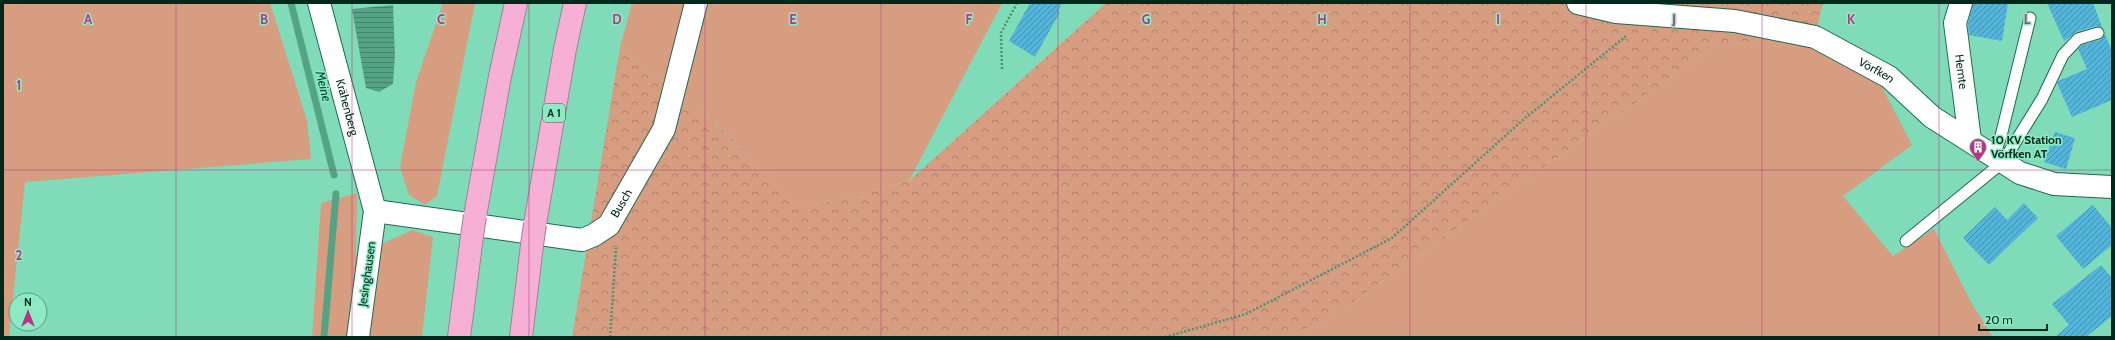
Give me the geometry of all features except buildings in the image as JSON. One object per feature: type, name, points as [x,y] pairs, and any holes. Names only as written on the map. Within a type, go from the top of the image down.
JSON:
[{"type":"highway","points":[[459,337],[474,226],[500,76],[516,3]]},
{"type":"highway","name":"A 1","points":[[521,337],[535,224],[565,49],[576,3]]},
{"type":"street","name":"Krähenberg","points":[[319,3],[375,211]]},
{"type":"street","name":"Busch","points":[[375,211],[582,240],[609,226],[664,129],[696,3]]},
{"type":"street","name":"Vörfken","points":[[1578,3],[1616,12],[1735,20],[1815,37],[1889,77],[1932,117],[2020,173],[2054,184],[2112,187]]},
{"type":"street","name":"Hemte","points":[[1961,3],[1955,23],[1970,140]]},
{"type":"street","name":"Jesinghausen","points":[[358,337],[375,211]]},
{"type":"lane","points":[[1998,160],[2001,136],[2030,18]]},
{"type":"lane","points":[[1906,241],[1998,160],[2042,100],[2063,55],[2078,40],[2098,33]]},
{"type":"path","points":[[1002,70],[1001,33],[1017,3]]},
{"type":"path","points":[[1165,337],[1246,314],[1392,238],[1524,119],[1630,33]]},
{"type":"path","points":[[610,337],[616,246]]},
{"type":"green space","points":[[3,3],[270,3],[307,120],[311,159],[25,182],[14,292],[8,292],[9,337],[3,337]]},
{"type":"green space","points":[[443,3],[475,3],[437,196],[425,205],[409,195],[400,167],[416,82]]},
{"type":"green space","points":[[632,3],[1002,3],[909,181],[801,208],[728,134],[620,47]]},
{"type":"green space","points":[[1106,3],[1823,3],[1816,32],[1715,47],[1333,316],[1290,337],[572,337],[620,47],[728,134],[801,208],[909,181]]},
{"type":"green space","points":[[1816,32],[1881,85],[1912,145],[1843,196],[1893,256],[1934,229],[1972,304],[1993,337],[1290,337],[1333,316],[1715,47]]},
{"type":"green space","points":[[357,193],[356,256],[412,230],[433,237],[422,337],[312,337],[321,203]]},
{"type":"shaded area","points":[[393,5],[395,56],[393,84],[379,92],[366,88],[352,9]]},
{"type":"waterway","name":"Meine","points":[[291,3],[334,175]]},
{"type":"waterway","name":"Meine","points":[[324,337],[336,194]]},
{"type":"place","name":"10 KV Station Vörfken AT","points":[[1978,162]]}]
